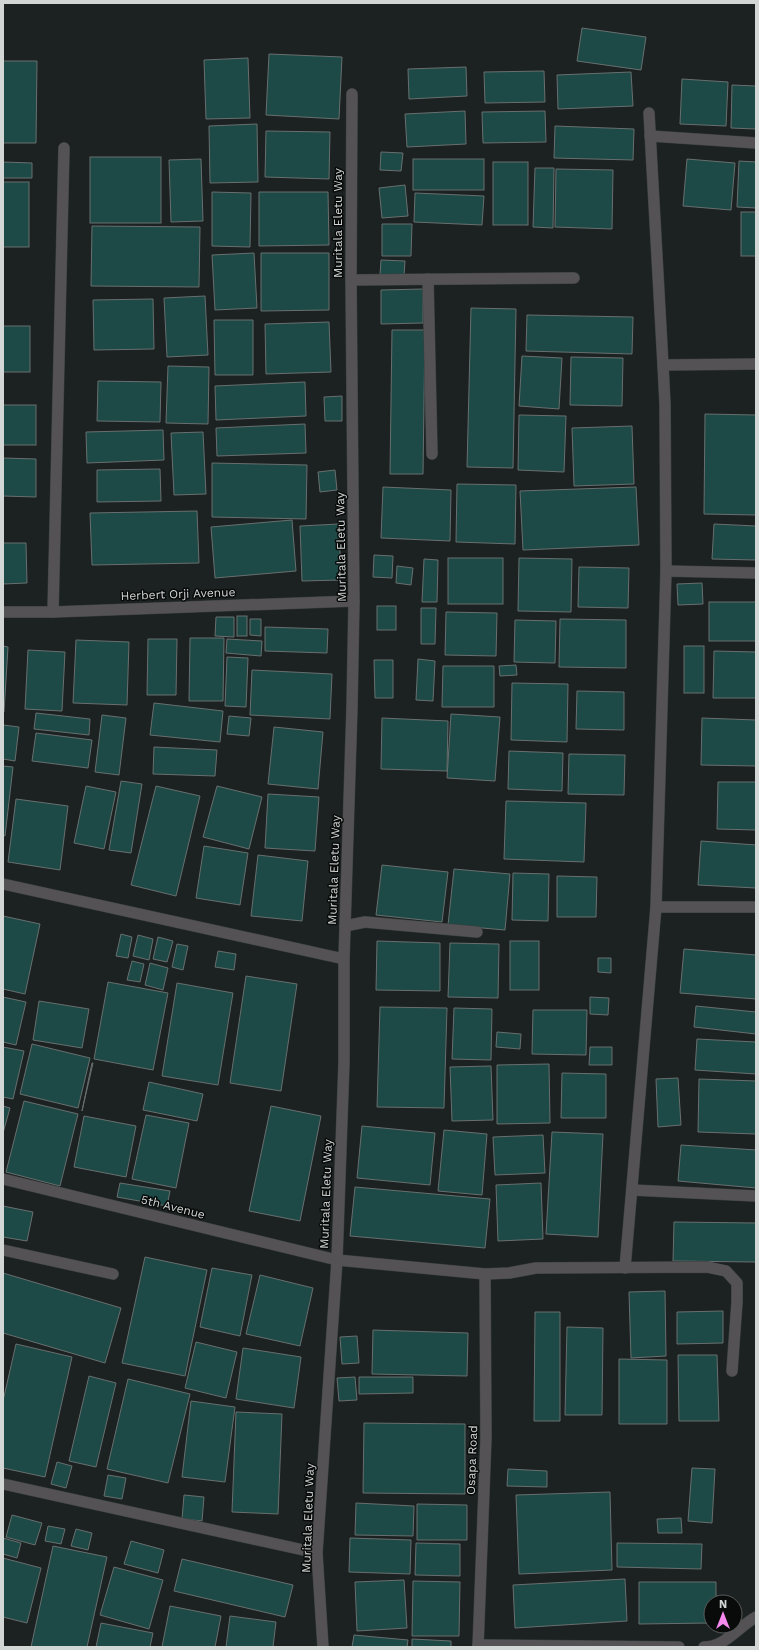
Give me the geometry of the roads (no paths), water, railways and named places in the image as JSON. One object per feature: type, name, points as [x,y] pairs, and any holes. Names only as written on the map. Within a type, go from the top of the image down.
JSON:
[{"type":"street","name":"Muritala Eletu Way","points":[[323,1647],[317,1553],[337,1260],[344,1062],[344,959],[354,601],[351,280],[352,94]]},
{"type":"street","points":[[625,1268],[656,907],[666,571],[663,365],[649,113]]},
{"type":"street","points":[[650,136],[756,143]]},
{"type":"street","points":[[53,612],[64,148]]},
{"type":"street","points":[[351,280],[574,278]]},
{"type":"street","points":[[428,280],[432,454]]},
{"type":"street","points":[[663,365],[756,364]]},
{"type":"street","points":[[666,571],[756,573]]},
{"type":"street","name":"Herbert Orji Avenue","points":[[3,612],[53,612],[354,601]]},
{"type":"street","points":[[3,884],[344,959]]},
{"type":"street","points":[[656,907],[756,907]]},
{"type":"street","points":[[345,926],[365,922],[477,932]]},
{"type":"street","name":"5th Avenue","points":[[3,1179],[337,1260],[485,1274],[509,1273],[536,1268],[707,1267],[726,1271],[737,1283],[738,1302],[732,1371]]},
{"type":"street","points":[[632,1190],[756,1196]]},
{"type":"street","points":[[3,1250],[113,1274]]},
{"type":"street","name":"Osapa Road","points":[[478,1646],[486,1438],[485,1274]]},
{"type":"street","points":[[3,1484],[317,1553]]},
{"type":"street","points":[[704,1647],[713,1647],[725,1641],[741,1627],[756,1617]]},
{"type":"street","points":[[478,1646],[678,1647]]}]
